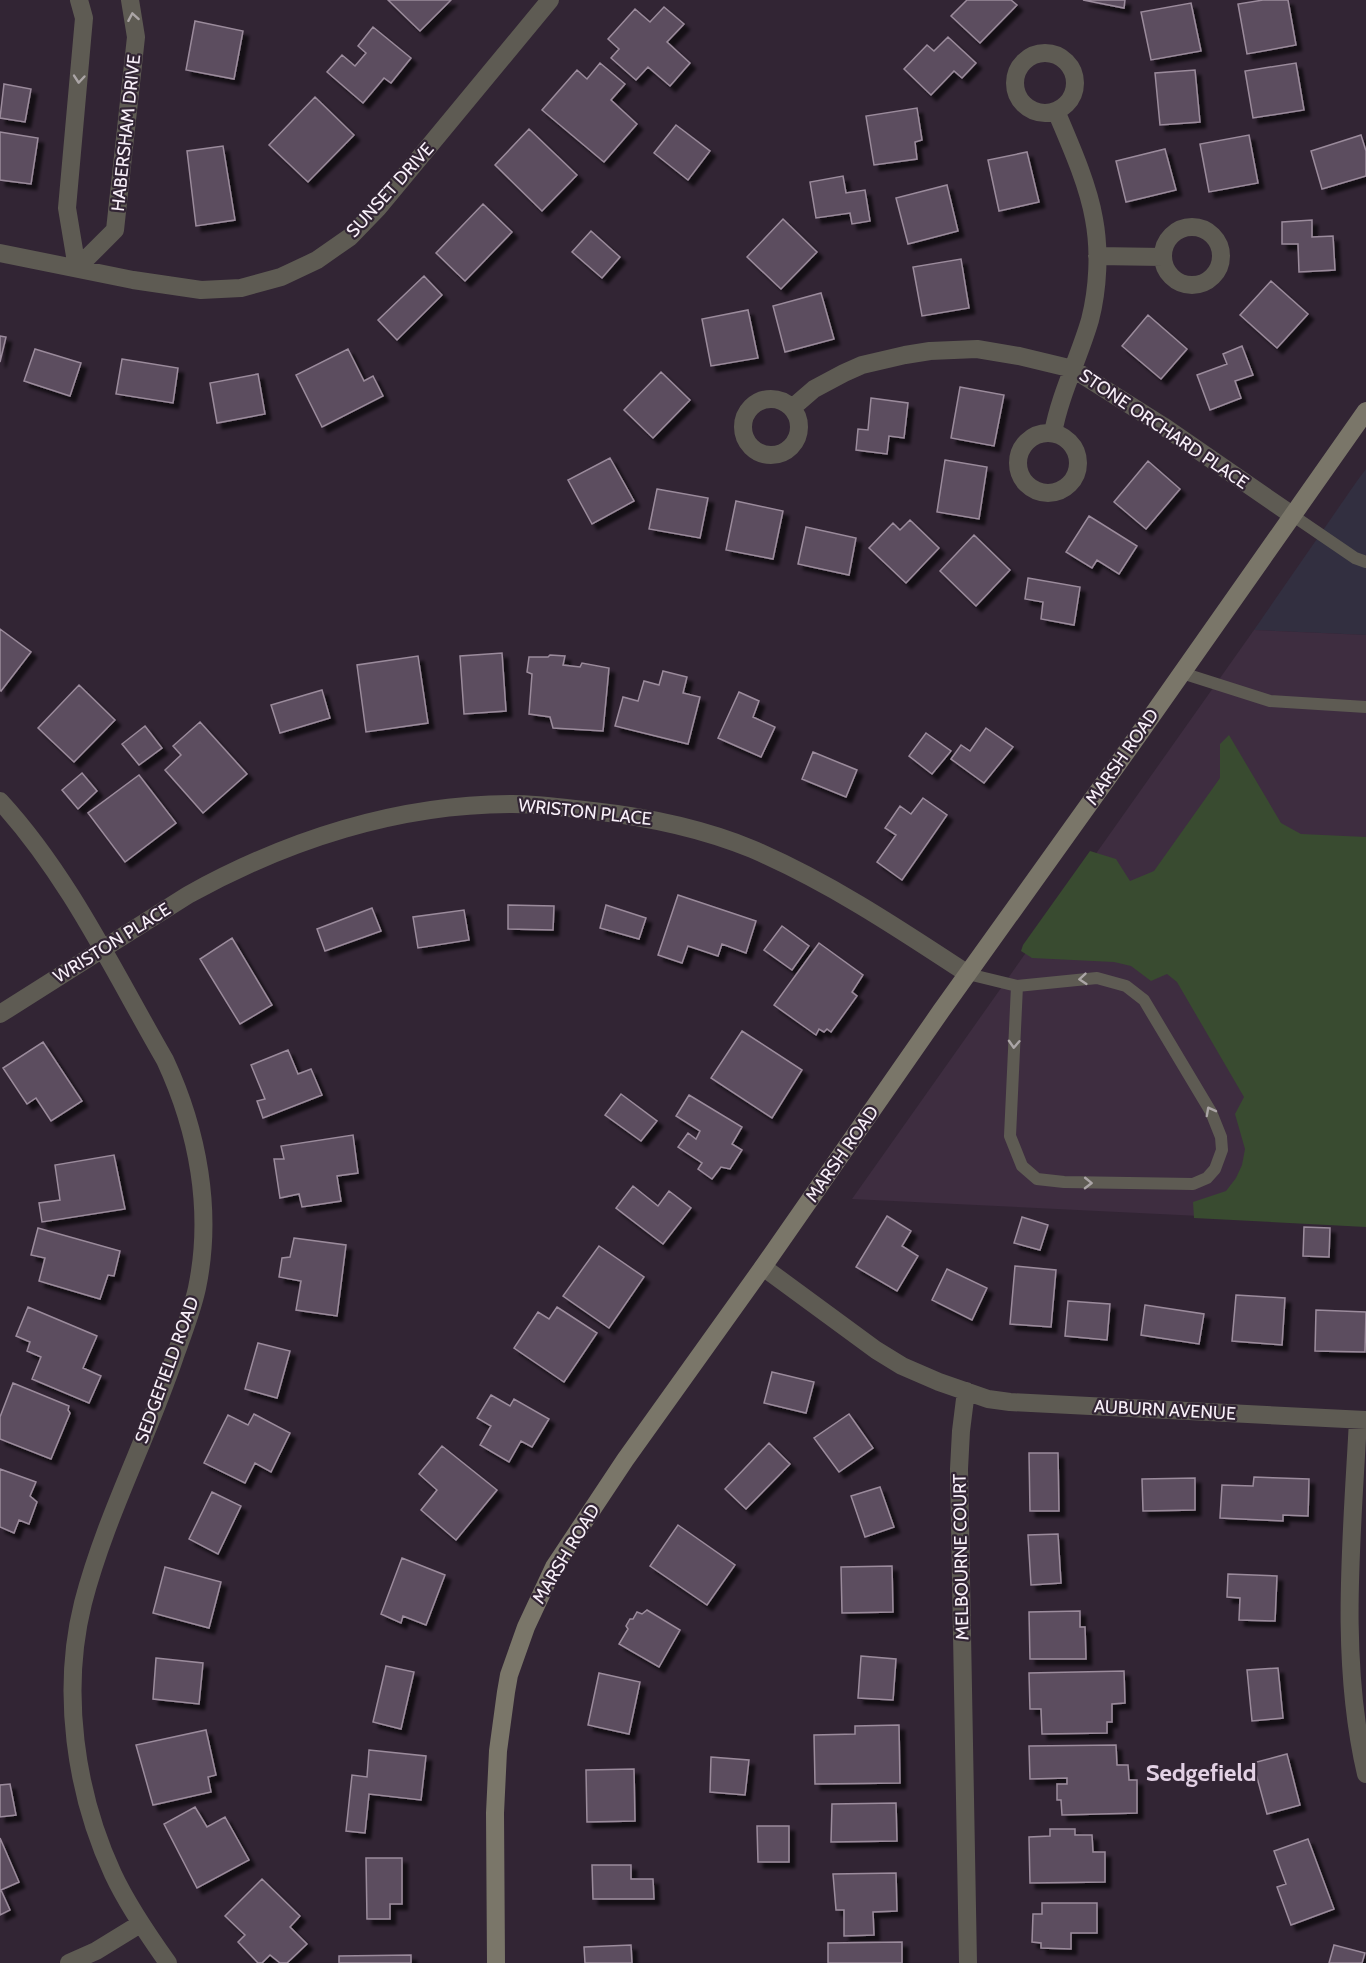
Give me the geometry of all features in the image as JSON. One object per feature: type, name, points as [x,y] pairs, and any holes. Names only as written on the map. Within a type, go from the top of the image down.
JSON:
[{"type":"street","points":[[77,268],[67,208],[84,18],[79,0]]},
{"type":"street","name":"HABERSHAM DRIVE","points":[[77,268],[115,230],[136,37],[130,0]]},
{"type":"street","name":"SUNSET DRIVE","points":[[0,253],[133,280],[201,290],[242,288],[281,277],[317,260],[350,237],[378,208],[550,0]]},
{"type":"street","points":[[1053,433],[1056,415],[1094,303],[1097,256],[1094,219],[1077,164],[1056,111]]},
{"type":"street","points":[[1097,256],[1163,257]]},
{"type":"street","name":"STONE ORCHARD PLACE","points":[[792,408],[814,389],[862,365],[930,351],[976,349],[1018,356],[1072,369],[1163,426],[1292,515]]},
{"type":"street","name":"MARSH ROAD","points":[[496,1963],[495,1813],[498,1751],[509,1675],[526,1627],[554,1567],[570,1540],[691,1367],[1366,411]]},
{"type":"street","name":"SEDGEFIELD ROAD","points":[[0,801],[25,828],[59,876],[165,1060],[178,1088],[198,1156],[203,1208],[201,1261],[191,1312],[89,1581],[82,1605],[75,1654],[75,1729],[85,1793],[92,1820],[113,1874],[140,1924],[168,1963]]},
{"type":"street","name":"WRISTON PLACE","points":[[0,1014],[198,890],[282,849],[383,818],[448,807],[531,804],[621,814],[692,828],[750,848],[806,874],[884,918],[968,974]]},
{"type":"street","points":[[763,1267],[876,1350],[902,1366],[966,1392]]},
{"type":"street","name":"AUBURN AVENUE","points":[[966,1392],[988,1399],[1010,1402],[1362,1420]]},
{"type":"street","name":"MELBOURNE COURT","points":[[966,1392],[959,1468],[968,1963]]},
{"type":"street","points":[[1362,1420],[1350,1582],[1352,1693],[1358,1739],[1366,1774]]},
{"type":"street","points":[[69,1963],[96,1951],[140,1924]]},
{"type":"lane","points":[[1292,515],[1355,558],[1366,562]]},
{"type":"lane","points":[[1182,673],[1270,701],[1366,707]]},
{"type":"lane","points":[[968,974],[1017,986],[1097,978],[1126,986],[1144,1000],[1211,1112],[1221,1137],[1222,1150],[1215,1169],[1207,1178],[1193,1184],[1064,1182],[1037,1179],[1022,1166],[1010,1136],[1017,986]]},
{"type":"shaded area","points":[[1366,469],[1366,635],[1254,630],[1357,481]]},
{"type":"shaded area","points":[[1254,630],[1366,635],[1366,1224],[852,1199]]},
{"type":"green space","points":[[1229,735],[1281,823],[1301,834],[1366,837],[1366,1227],[1194,1218],[1193,1202],[1226,1191],[1242,1165],[1245,1149],[1235,1114],[1244,1097],[1177,982],[1167,974],[1151,981],[1131,966],[1114,962],[1032,958],[1021,951],[1090,851],[1116,859],[1130,881],[1154,871],[1220,778],[1220,744]]},
{"type":"building","points":[[388,0],[451,0],[420,31]]},
{"type":"building","points":[[967,0],[1011,0],[1017,5],[980,43],[951,16]]},
{"type":"building","points":[[1083,0],[1125,0],[1124,8]]},
{"type":"building","points":[[1263,0],[1288,0],[1296,45],[1247,54],[1238,4]]},
{"type":"building","points":[[1191,3],[1201,51],[1151,60],[1141,12]]},
{"type":"building","points":[[664,7],[684,24],[667,42],[690,63],[670,86],[648,67],[636,80],[611,58],[619,49],[608,39],[635,9],[650,22]]},
{"type":"building","points":[[195,21],[243,31],[234,79],[186,70]]},
{"type":"building","points":[[373,27],[411,58],[391,83],[384,78],[363,103],[327,72],[342,55],[355,66],[366,53],[358,46]]},
{"type":"building","points":[[948,37],[976,63],[962,78],[954,71],[931,95],[904,69],[927,45],[934,51]]},
{"type":"building","points":[[600,63],[625,84],[611,100],[637,124],[604,162],[542,110],[577,70],[587,79]]},
{"type":"building","points":[[1296,63],[1304,110],[1253,118],[1245,71]]},
{"type":"building","points":[[1195,70],[1200,122],[1160,125],[1155,73]]},
{"type":"building","points":[[4,84],[31,89],[25,122],[0,118]]},
{"type":"building","points":[[315,97],[354,135],[308,182],[269,145]]},
{"type":"building","points":[[917,108],[922,140],[915,142],[917,159],[874,165],[866,116]]},
{"type":"building","points":[[676,125],[710,151],[688,180],[654,153]]},
{"type":"building","points":[[529,129],[577,175],[542,211],[495,165]]},
{"type":"building","points":[[0,132],[38,138],[31,184],[0,180]]},
{"type":"building","points":[[1249,135],[1258,183],[1209,192],[1200,144]]},
{"type":"building","points":[[1361,135],[1366,151],[1366,176],[1322,189],[1311,151]]},
{"type":"building","points":[[223,146],[235,220],[196,226],[187,151]]},
{"type":"building","points":[[1165,149],[1176,190],[1126,202],[1116,161]]},
{"type":"building","points":[[1027,152],[1039,202],[999,211],[988,160]]},
{"type":"building","points":[[843,176],[846,193],[865,190],[870,221],[852,224],[850,213],[816,218],[810,182]]},
{"type":"building","points":[[947,185],[958,231],[908,244],[896,198]]},
{"type":"building","points":[[483,204],[512,232],[465,281],[436,253]]},
{"type":"building","points":[[783,219],[817,252],[781,289],[747,257]]},
{"type":"building","points":[[1312,220],[1312,237],[1333,236],[1335,270],[1299,272],[1298,244],[1282,244],[1282,222]]},
{"type":"building","points":[[591,231],[620,257],[602,278],[572,252]]},
{"type":"building","points":[[961,259],[969,308],[922,316],[913,267]]},
{"type":"building","points":[[424,276],[442,295],[397,340],[378,320]]},
{"type":"building","points":[[1271,281],[1308,314],[1277,348],[1240,315]]},
{"type":"building","points":[[821,293],[834,339],[785,352],[773,306]]},
{"type":"building","points":[[748,310],[758,358],[711,366],[702,319]]},
{"type":"building","points":[[1148,315],[1187,349],[1161,379],[1122,346]]},
{"type":"building","points":[[0,336],[6,337],[0,362]]},
{"type":"building","points":[[1242,346],[1253,375],[1235,381],[1241,398],[1210,410],[1197,375],[1227,364],[1223,354]]},
{"type":"building","points":[[35,349],[81,363],[70,396],[24,381]]},
{"type":"building","points":[[348,349],[364,381],[373,376],[383,396],[322,427],[296,375]]},
{"type":"building","points":[[122,359],[178,368],[173,403],[116,394]]},
{"type":"building","points":[[661,372],[690,400],[653,438],[624,410]]},
{"type":"building","points":[[258,374],[265,414],[217,423],[210,383]]},
{"type":"building","points":[[960,387],[1004,395],[994,446],[951,438]]},
{"type":"building","points":[[871,398],[908,403],[904,438],[889,436],[887,454],[856,450],[858,429],[868,430]]},
{"type":"building","points":[[610,458],[634,501],[592,524],[568,480]]},
{"type":"building","points":[[945,460],[987,467],[979,519],[937,512]]},
{"type":"building","points":[[1148,461],[1180,489],[1146,529],[1114,502]]},
{"type":"building","points":[[657,489],[708,498],[700,538],[649,529]]},
{"type":"building","points":[[736,501],[783,511],[773,559],[726,550]]},
{"type":"building","points":[[1089,516],[1137,546],[1119,574],[1097,560],[1092,568],[1066,552]]},
{"type":"building","points":[[910,520],[939,548],[906,583],[869,548],[893,523],[900,530]]},
{"type":"building","points":[[806,527],[856,538],[849,575],[798,564]]},
{"type":"building","points":[[974,535],[1010,570],[976,606],[940,571]]},
{"type":"building","points":[[1028,578],[1080,587],[1074,625],[1041,619],[1043,602],[1025,599]]},
{"type":"building","points":[[0,629],[31,652],[1,691],[0,690]]},
{"type":"building","points":[[502,653],[506,711],[464,714],[460,656]]},
{"type":"building","points":[[550,655],[565,656],[563,665],[580,667],[582,663],[609,668],[603,731],[553,728],[550,717],[529,714],[532,674],[527,672],[529,657],[548,657]]},
{"type":"building","points":[[418,656],[428,723],[366,732],[357,665]]},
{"type":"building","points":[[663,671],[687,677],[683,693],[700,697],[688,744],[615,726],[623,697],[638,701],[644,681],[659,685]]},
{"type":"building","points":[[79,685],[115,720],[74,762],[38,728]]},
{"type":"building","points":[[322,690],[330,718],[280,733],[271,705]]},
{"type":"building","points":[[739,692],[759,701],[753,717],[775,727],[761,757],[718,738]]},
{"type":"building","points":[[200,722],[247,774],[203,813],[165,770],[181,755],[173,746]]},
{"type":"building","points":[[145,726],[162,748],[139,765],[122,744]]},
{"type":"building","points":[[986,728],[1013,747],[984,783],[951,759],[961,745],[970,751]]},
{"type":"building","points":[[926,733],[951,751],[932,774],[909,756]]},
{"type":"building","points":[[813,752],[857,770],[846,797],[802,779]]},
{"type":"building","points":[[82,773],[97,791],[78,809],[62,790]]},
{"type":"building","points":[[139,775],[176,823],[125,862],[88,813]]},
{"type":"building","points":[[923,798],[947,815],[902,880],[877,862],[896,835],[885,828],[900,806],[911,814]]},
{"type":"building","points":[[678,895],[756,921],[746,953],[722,944],[718,956],[688,946],[682,963],[658,955]]},
{"type":"building","points":[[508,905],[554,906],[553,930],[508,929]]},
{"type":"building","points":[[606,905],[646,918],[639,939],[600,928]]},
{"type":"building","points":[[372,908],[381,931],[325,951],[317,929]]},
{"type":"building","points":[[464,910],[469,940],[418,948],[413,917]]},
{"type":"building","points":[[782,926],[809,946],[792,970],[764,950]]},
{"type":"building","points":[[232,938],[272,1005],[240,1024],[200,959]]},
{"type":"building","points":[[819,943],[863,975],[852,992],[857,996],[831,1032],[827,1029],[824,1032],[819,1029],[816,1035],[774,1005]]},
{"type":"building","points":[[742,1031],[802,1070],[772,1118],[711,1078]]},
{"type":"building","points":[[43,1042],[82,1101],[51,1121],[36,1098],[27,1104],[3,1068]]},
{"type":"building","points":[[288,1050],[298,1074],[311,1069],[322,1095],[263,1118],[257,1101],[265,1099],[251,1065]]},
{"type":"building","points":[[621,1094],[657,1121],[641,1141],[605,1115]]},
{"type":"building","points":[[689,1095],[742,1127],[732,1144],[742,1150],[730,1169],[721,1167],[712,1179],[698,1169],[702,1163],[678,1147],[688,1133],[696,1139],[700,1131],[676,1116]]},
{"type":"building","points":[[353,1135],[358,1173],[337,1176],[341,1201],[302,1207],[299,1194],[280,1198],[274,1159],[284,1159],[281,1146]]},
{"type":"building","points":[[114,1155],[125,1209],[42,1222],[39,1203],[60,1200],[55,1165]]},
{"type":"building","points":[[633,1186],[658,1206],[669,1191],[691,1208],[663,1244],[616,1208]]},
{"type":"building","points":[[887,1216],[911,1231],[902,1246],[918,1256],[897,1291],[856,1267]]},
{"type":"building","points":[[1022,1217],[1048,1225],[1040,1250],[1014,1243]]},
{"type":"building","points":[[1304,1227],[1330,1228],[1329,1257],[1303,1256]]},
{"type":"building","points":[[38,1228],[120,1251],[114,1276],[108,1275],[100,1299],[39,1281],[45,1258],[31,1255]]},
{"type":"building","points":[[294,1238],[346,1245],[337,1316],[296,1310],[301,1281],[279,1277],[282,1258],[290,1257]]},
{"type":"building","points":[[599,1246],[644,1277],[609,1328],[563,1296]]},
{"type":"building","points":[[1015,1266],[1056,1270],[1051,1327],[1010,1324]]},
{"type":"building","points":[[947,1269],[987,1288],[972,1320],[932,1300]]},
{"type":"building","points":[[1236,1295],[1285,1298],[1282,1345],[1232,1341]]},
{"type":"building","points":[[1068,1301],[1110,1304],[1107,1340],[1065,1336]]},
{"type":"building","points":[[1145,1305],[1204,1314],[1199,1344],[1141,1335]]},
{"type":"building","points":[[28,1307],[97,1336],[83,1368],[101,1376],[89,1403],[32,1379],[41,1357],[27,1351],[30,1342],[16,1336]]},
{"type":"building","points":[[557,1307],[597,1333],[564,1382],[514,1348],[538,1312],[549,1319]]},
{"type":"building","points":[[1316,1310],[1366,1312],[1365,1352],[1315,1351]]},
{"type":"building","points":[[258,1343],[290,1351],[277,1398],[245,1389]]},
{"type":"building","points":[[772,1372],[814,1382],[806,1413],[764,1403]]},
{"type":"building","points":[[13,1383],[69,1406],[70,1413],[51,1459],[0,1439],[0,1417]]},
{"type":"building","points":[[491,1395],[510,1406],[514,1399],[549,1419],[532,1447],[521,1441],[509,1462],[480,1445],[491,1426],[477,1418]]},
{"type":"building","points":[[254,1414],[290,1433],[271,1472],[255,1463],[245,1483],[204,1463],[228,1415],[248,1425]]},
{"type":"building","points":[[849,1414],[873,1448],[839,1472],[814,1438]]},
{"type":"building","points":[[769,1443],[790,1464],[746,1509],[725,1489]]},
{"type":"building","points":[[442,1446],[497,1490],[456,1540],[421,1510],[437,1490],[419,1474]]},
{"type":"building","points":[[1029,1453],[1058,1453],[1059,1511],[1030,1511]]},
{"type":"building","points":[[0,1469],[36,1482],[30,1496],[37,1502],[29,1524],[19,1520],[14,1533],[0,1527]]},
{"type":"building","points":[[1254,1477],[1309,1479],[1308,1516],[1283,1515],[1283,1521],[1220,1518],[1222,1485],[1253,1486]]},
{"type":"building","points":[[1195,1478],[1195,1510],[1143,1511],[1142,1479]]},
{"type":"building","points":[[880,1487],[894,1527],[865,1537],[851,1496]]},
{"type":"building","points":[[212,1492],[241,1506],[218,1554],[189,1539]]},
{"type":"building","points":[[678,1525],[735,1565],[707,1605],[650,1566]]},
{"type":"building","points":[[1058,1534],[1061,1583],[1031,1585],[1028,1535]]},
{"type":"building","points":[[402,1558],[445,1575],[426,1625],[403,1616],[401,1623],[381,1614]]},
{"type":"building","points":[[892,1566],[893,1612],[842,1613],[841,1567]]},
{"type":"building","points":[[165,1567],[221,1582],[209,1628],[153,1613]]},
{"type":"building","points":[[1228,1574],[1277,1576],[1275,1621],[1239,1620],[1240,1598],[1227,1597]]},
{"type":"building","points":[[647,1610],[680,1630],[659,1667],[619,1644],[628,1629],[626,1626],[630,1619],[633,1619],[637,1612],[642,1614]]},
{"type":"building","points":[[1080,1611],[1080,1627],[1085,1627],[1086,1659],[1030,1659],[1029,1612]]},
{"type":"building","points":[[861,1656],[896,1659],[893,1700],[858,1698]]},
{"type":"building","points":[[156,1658],[203,1663],[199,1704],[153,1699]]},
{"type":"building","points":[[386,1666],[414,1672],[401,1729],[373,1722]]},
{"type":"building","points":[[1278,1668],[1283,1718],[1252,1721],[1247,1670]]},
{"type":"building","points":[[1124,1671],[1125,1703],[1112,1704],[1112,1722],[1107,1722],[1107,1733],[1042,1734],[1041,1709],[1030,1709],[1029,1673]]},
{"type":"building","points":[[599,1673],[640,1682],[629,1734],[588,1725]]},
{"type":"building","points":[[899,1725],[900,1783],[815,1784],[814,1735],[855,1734],[855,1726]]},
{"type":"building","points":[[206,1730],[216,1775],[208,1777],[211,1792],[153,1805],[136,1745]]},
{"type":"building","points":[[1116,1745],[1117,1765],[1128,1765],[1129,1780],[1137,1780],[1137,1813],[1062,1815],[1061,1800],[1057,1800],[1057,1784],[1067,1784],[1067,1778],[1030,1779],[1029,1746]]},
{"type":"building","points":[[369,1750],[426,1756],[421,1800],[369,1794],[365,1833],[346,1831],[352,1775],[367,1777]]},
{"type":"building","points":[[1287,1754],[1300,1805],[1267,1814],[1253,1763]]},
{"type":"building","points":[[711,1757],[749,1760],[745,1795],[710,1792]]},
{"type":"building","points":[[634,1769],[635,1821],[587,1822],[586,1770]]},
{"type":"building","points":[[10,1784],[16,1815],[0,1817],[0,1785]]},
{"type":"building","points":[[896,1803],[897,1841],[831,1842],[832,1804]]},
{"type":"building","points":[[195,1807],[207,1827],[225,1817],[249,1860],[197,1888],[164,1824]]},
{"type":"building","points":[[757,1826],[789,1826],[789,1862],[758,1862]]},
{"type":"building","points":[[1050,1829],[1075,1829],[1075,1835],[1092,1835],[1093,1852],[1105,1852],[1105,1882],[1030,1883],[1029,1837],[1050,1836]]},
{"type":"building","points":[[0,1838],[19,1882],[1,1890],[10,1910],[0,1915]]},
{"type":"building","points":[[1308,1839],[1334,1909],[1291,1925],[1277,1887],[1286,1884],[1274,1851]]},
{"type":"building","points":[[366,1858],[402,1858],[402,1904],[390,1904],[390,1919],[367,1919]]},
{"type":"building","points":[[592,1865],[631,1865],[631,1879],[653,1879],[654,1899],[593,1899]]},
{"type":"building","points":[[896,1873],[897,1911],[873,1912],[874,1935],[844,1936],[844,1910],[836,1910],[833,1874]]},
{"type":"building","points":[[262,1879],[300,1916],[290,1927],[307,1944],[287,1963],[280,1963],[270,1955],[262,1963],[258,1963],[238,1942],[245,1935],[225,1916]]},
{"type":"building","points":[[1042,1903],[1097,1903],[1097,1933],[1071,1933],[1071,1949],[1041,1948],[1041,1943],[1032,1942],[1033,1914],[1042,1914]]},
{"type":"building","points":[[902,1942],[902,1963],[828,1963],[828,1943]]},
{"type":"building","points":[[631,1945],[632,1963],[585,1963],[584,1947]]},
{"type":"building","points":[[1334,1945],[1365,1953],[1362,1963],[1329,1963]]},
{"type":"building","points":[[411,1955],[411,1963],[339,1963],[339,1956]]},
{"type":"district","name":"Sedgefield","points":[[1201,1772]]}]
